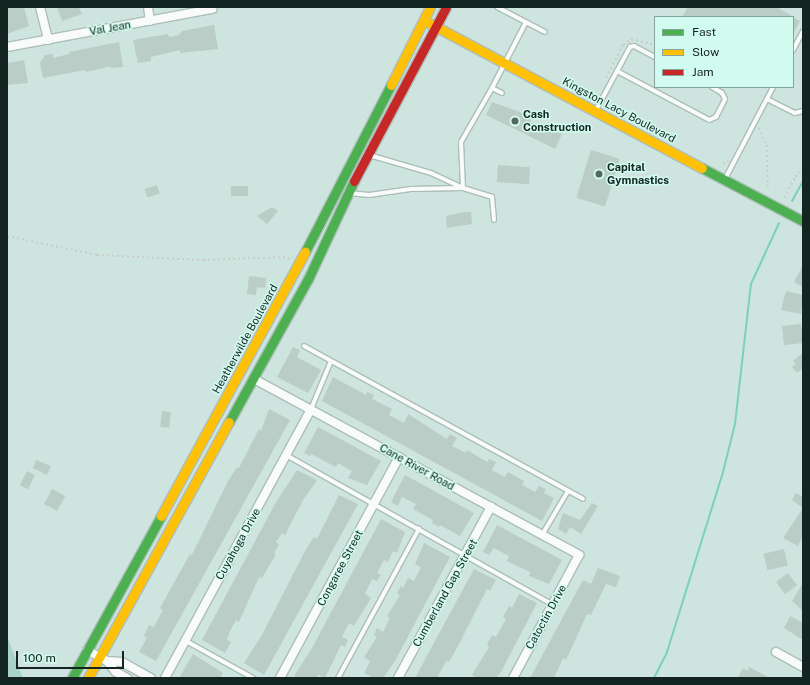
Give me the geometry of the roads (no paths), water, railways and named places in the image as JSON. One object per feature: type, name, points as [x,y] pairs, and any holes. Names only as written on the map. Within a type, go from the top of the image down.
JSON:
[{"type":"main road","name":"Heatherwilde Boulevard","points":[[72,678],[301,261],[337,187],[430,7]]},
{"type":"main road","points":[[88,678],[103,659],[308,280],[348,193],[446,7]]},
{"type":"main road","name":"Kingston Lacy Boulevard","points":[[423,20],[803,221]]},
{"type":"main road","points":[[337,187],[348,193]]},
{"type":"street","points":[[40,7],[48,40]]},
{"type":"street","points":[[148,7],[150,21]]},
{"type":"street","name":"Val Jean","points":[[7,47],[213,9]]},
{"type":"street","name":"Cane River Road","points":[[254,379],[579,555]]},
{"type":"street","name":"Cuyahoga Drive","points":[[165,678],[311,409]]},
{"type":"street","name":"Congaree Street","points":[[280,678],[399,457]]},
{"type":"street","name":"Cumberland Gap Street","points":[[398,678],[491,508]]},
{"type":"street","name":"Catoctin Drive","points":[[512,678],[579,555]]},
{"type":"street","points":[[87,650],[103,659],[116,672],[127,678]]},
{"type":"street","points":[[776,652],[803,667]]},
{"type":"street","points":[[103,659],[122,662],[151,678]]},
{"type":"lane","points":[[497,7],[545,32]]},
{"type":"lane","points":[[463,188],[461,142],[506,63],[526,22]]},
{"type":"lane","points":[[794,48],[803,31]]},
{"type":"lane","points":[[596,111],[630,47],[634,46],[654,56]]},
{"type":"lane","points":[[617,71],[709,120],[716,117],[725,99],[722,93],[714,88]]},
{"type":"lane","points":[[492,88],[502,93]]},
{"type":"lane","points":[[725,179],[772,88]]},
{"type":"lane","points":[[767,99],[794,113],[803,111]]},
{"type":"lane","points":[[368,155],[431,173],[463,188],[492,197],[494,220]]},
{"type":"lane","points":[[348,193],[369,195],[411,189],[463,188]]},
{"type":"lane","points":[[304,346],[583,499]]},
{"type":"lane","points":[[311,409],[331,361]]},
{"type":"lane","points":[[286,455],[553,604]]},
{"type":"lane","points":[[542,535],[568,491]]},
{"type":"lane","points":[[338,678],[419,529]]},
{"type":"lane","points":[[185,641],[253,678]]},
{"type":"waterway","points":[[792,201],[803,181]]},
{"type":"waterway","points":[[654,678],[667,652],[723,472],[735,424],[751,284],[779,223]]},
{"type":"place","name":"Cash Construction","points":[[515,121]]},
{"type":"place","name":"Capital Gymnastics","points":[[599,174]]}]
